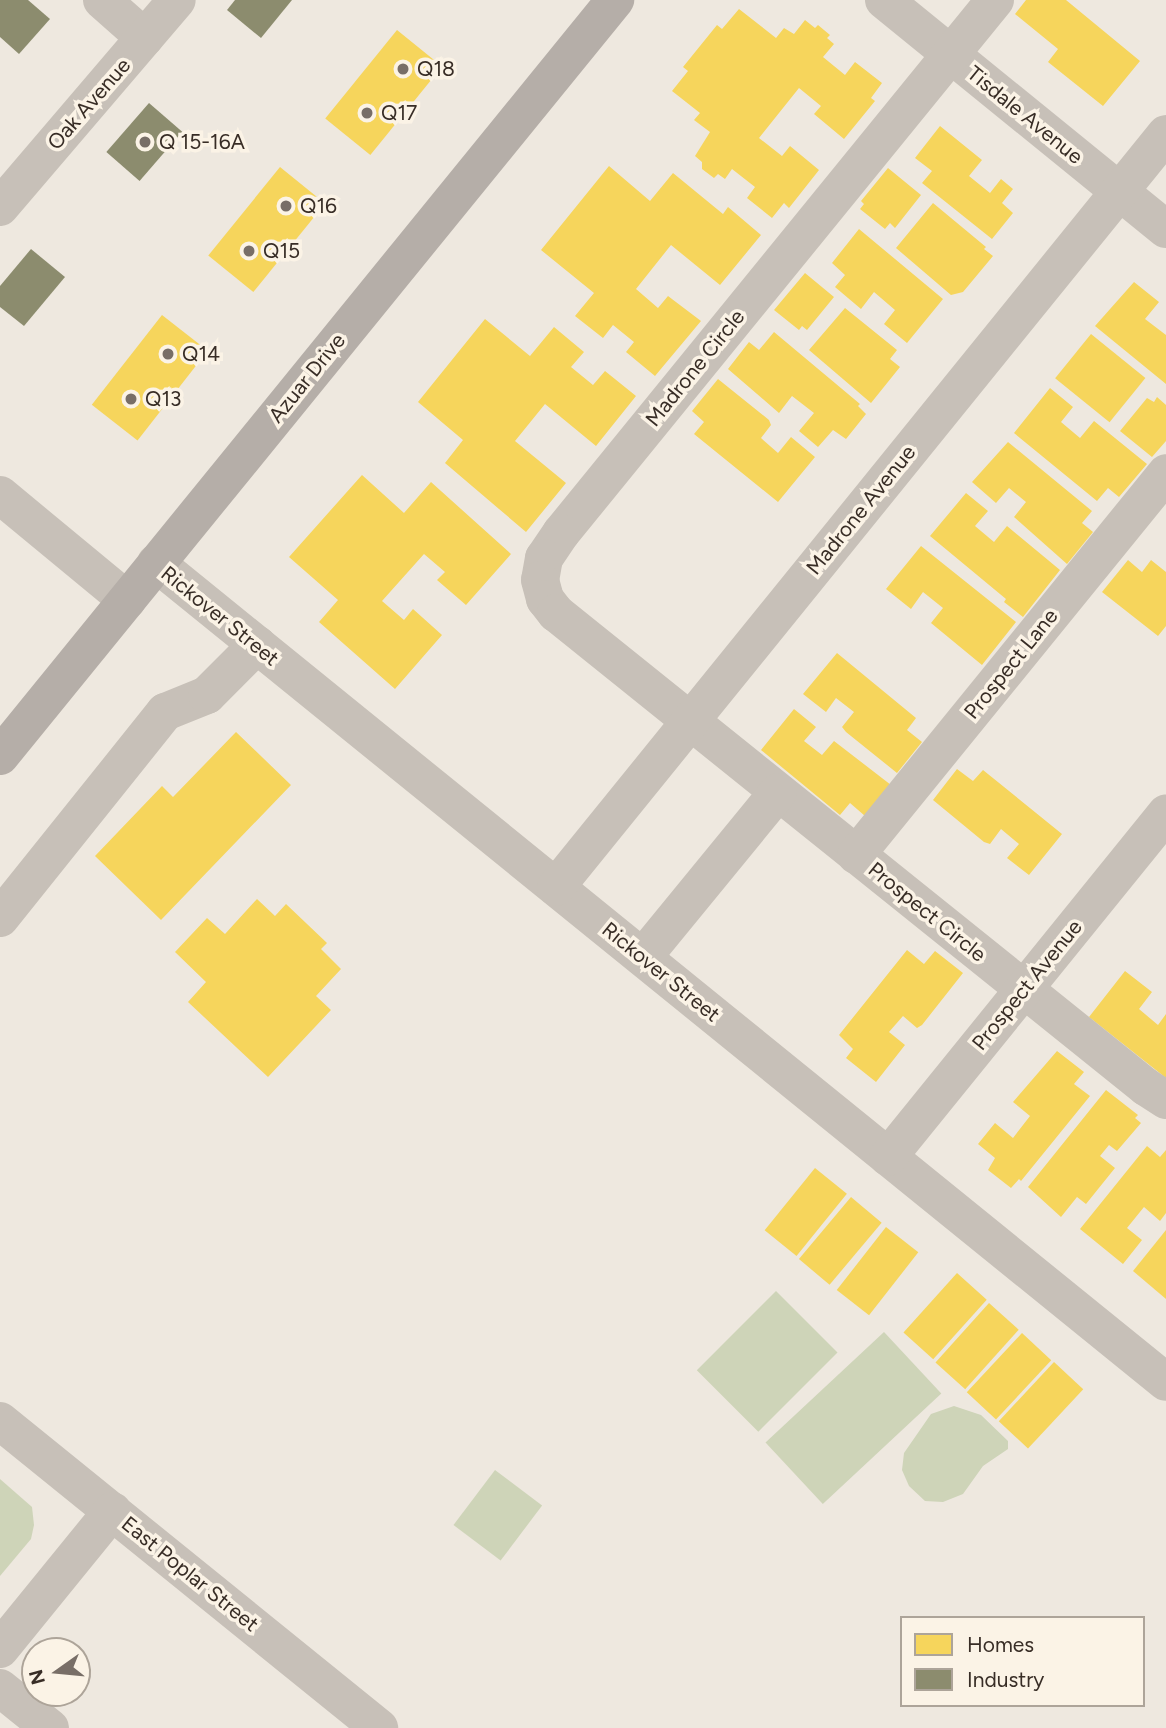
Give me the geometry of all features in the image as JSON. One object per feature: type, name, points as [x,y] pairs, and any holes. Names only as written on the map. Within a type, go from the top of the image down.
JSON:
[{"type":"main road","name":"Azuar Drive","points":[[0,756],[615,0]]},
{"type":"street","points":[[102,0],[145,38]]},
{"type":"street","name":"Oak Avenue","points":[[0,207],[177,0]]},
{"type":"street","name":"Tisdale Avenue","points":[[884,0],[1166,229]]},
{"type":"street","name":"Madrone Circle","points":[[690,721],[556,613],[545,599],[540,580],[544,558],[561,533],[995,0]]},
{"type":"street","name":"Madrone Avenue","points":[[556,887],[1166,134]]},
{"type":"street","name":"Prospect Lane","points":[[856,855],[1166,473]]},
{"type":"street","points":[[0,495],[127,600]]},
{"type":"street","name":"Rickover Street","points":[[156,564],[1166,1381]]},
{"type":"street","points":[[0,918],[165,712],[206,695],[257,645]]},
{"type":"street","name":"Prospect Circle","points":[[690,721],[1146,1087],[1166,1100]]},
{"type":"street","points":[[643,957],[778,792]]},
{"type":"street","name":"Prospect Avenue","points":[[888,1157],[1166,814]]},
{"type":"street","name":"East Poplar Street","points":[[0,1421],[379,1728]]},
{"type":"street","points":[[0,1649],[112,1511]]},
{"type":"street","points":[[0,1688],[50,1728]]},
{"type":"green space","points":[[776,1291],[838,1353],[758,1432],[697,1370]]},
{"type":"green space","points":[[884,1332],[941,1393],[823,1504],[766,1442]]},
{"type":"green space","points":[[954,1406],[981,1415],[1008,1441],[1008,1449],[983,1466],[963,1494],[943,1502],[925,1501],[909,1486],[902,1470],[904,1453],[931,1414]]},
{"type":"green space","points":[[495,1470],[542,1506],[501,1561],[453,1525]]},
{"type":"green space","points":[[0,1479],[32,1507],[34,1525],[31,1539],[0,1576]]},
{"type":"building: Homes","points":[[1026,0],[1066,0],[1140,61],[1103,106],[1048,62],[1058,49],[1015,14]]},
{"type":"building: Homes","points":[[739,9],[776,38],[784,28],[794,34],[805,20],[815,28],[818,25],[830,35],[827,38],[834,44],[823,57],[845,75],[855,62],[882,83],[871,98],[875,101],[844,139],[814,114],[821,106],[799,88],[759,138],[782,156],[790,146],[819,170],[789,208],[784,203],[772,218],[747,198],[755,187],[732,169],[725,179],[718,174],[714,178],[702,169],[702,162],[695,156],[710,132],[694,120],[700,113],[672,91],[688,71],[683,67],[717,25],[722,29]]},
{"type":"building: Homes","points":[[397,30],[442,67],[370,155],[325,119]]},
{"type":"building: Homes","points":[[940,126],[982,160],[969,176],[990,193],[1001,179],[1013,189],[1002,203],[1013,213],[992,239],[922,183],[932,171],[915,158]]},
{"type":"building: Homes","points":[[609,166],[650,201],[673,173],[723,214],[728,207],[761,235],[720,285],[671,245],[636,289],[658,308],[668,296],[701,321],[655,376],[626,352],[634,342],[613,325],[603,338],[575,316],[594,293],[541,250]]},
{"type":"building: Homes","points":[[280,167],[325,204],[253,292],[208,256]]},
{"type":"building: Homes","points":[[888,168],[921,195],[895,228],[890,223],[885,229],[860,209],[864,204],[861,201]]},
{"type":"building: Homes","points":[[933,203],[986,247],[984,249],[993,256],[963,292],[951,295],[896,248]]},
{"type":"building: Homes","points":[[859,229],[943,299],[907,343],[884,324],[895,310],[874,292],[861,309],[835,287],[845,275],[832,263]]},
{"type":"building: Homes","points":[[805,273],[834,297],[807,330],[802,326],[799,330],[774,310]]},
{"type":"building: Homes","points":[[1134,282],[1159,302],[1145,319],[1166,335],[1166,384],[1095,326]]},
{"type":"building: Homes","points":[[845,308],[897,350],[890,359],[900,367],[871,403],[809,350]]},
{"type":"building: Homes","points":[[162,315],[208,351],[138,441],[92,405]]},
{"type":"building: Homes","points":[[485,319],[530,356],[554,327],[584,352],[571,367],[593,385],[605,371],[636,396],[596,446],[545,404],[515,441],[566,483],[526,532],[445,463],[463,440],[418,402]]},
{"type":"building: Homes","points":[[774,332],[860,404],[858,406],[866,414],[846,439],[833,430],[818,447],[799,431],[814,413],[792,396],[779,413],[728,369],[749,342],[759,350]]},
{"type":"building: Homes","points":[[1091,334],[1145,378],[1110,422],[1055,378]]},
{"type":"building: Homes","points":[[718,379],[769,420],[771,425],[761,438],[778,453],[791,437],[815,457],[778,502],[694,434],[704,422],[692,411]]},
{"type":"building: Homes","points":[[1050,388],[1073,407],[1061,422],[1080,438],[1094,421],[1147,464],[1119,497],[1108,488],[1097,501],[1014,433]]},
{"type":"building: Homes","points":[[1157,397],[1166,405],[1166,441],[1152,457],[1120,431],[1147,398],[1154,402]]},
{"type":"building: Homes","points":[[1008,442],[1092,511],[1082,523],[1093,532],[1067,564],[1014,517],[1026,502],[1009,488],[996,503],[972,482]]},
{"type":"building: Homes","points":[[362,475],[404,513],[431,482],[511,554],[466,605],[437,580],[445,572],[424,554],[382,601],[404,620],[413,609],[442,635],[395,689],[319,622],[338,600],[289,557]]},
{"type":"building: Homes","points":[[966,493],[988,511],[975,526],[994,542],[1007,526],[1060,570],[1023,617],[1004,602],[1006,599],[930,536]]},
{"type":"building: Homes","points":[[921,546],[1016,622],[982,665],[931,623],[943,608],[923,592],[911,609],[886,589]]},
{"type":"building: Homes","points":[[1128,560],[1142,572],[1151,560],[1166,572],[1166,626],[1158,636],[1102,592]]},
{"type":"building: Homes","points":[[837,653],[916,718],[907,730],[922,742],[897,773],[842,727],[854,712],[836,698],[826,712],[803,694]]},
{"type":"building: Homes","points":[[794,709],[816,727],[804,741],[822,755],[834,741],[891,785],[865,816],[850,803],[840,815],[761,750]]},
{"type":"building: Homes","points":[[236,732],[291,785],[161,920],[95,856],[162,786],[173,797]]},
{"type":"building: Homes","points":[[957,769],[973,781],[983,770],[1062,834],[1029,875],[1007,858],[1019,844],[1001,829],[990,844],[984,842],[933,800]]},
{"type":"building: Homes","points":[[257,899],[275,916],[286,904],[327,943],[321,949],[341,969],[316,996],[331,1010],[268,1077],[188,1002],[206,982],[175,952],[207,918],[225,934]]},
{"type":"building: Homes","points":[[907,950],[924,964],[935,951],[963,973],[922,1025],[917,1028],[903,1016],[889,1032],[905,1045],[876,1082],[846,1058],[853,1049],[839,1035]]},
{"type":"building: Homes","points":[[1125,971],[1152,992],[1139,1009],[1158,1025],[1166,1014],[1166,1078],[1089,1017]]},
{"type":"building: Homes","points":[[1057,1051],[1084,1072],[1074,1084],[1090,1096],[1021,1181],[1019,1179],[1011,1188],[988,1170],[995,1158],[978,1144],[995,1123],[1013,1138],[1030,1116],[1013,1102]]},
{"type":"building: Homes","points":[[1106,1090],[1138,1115],[1135,1118],[1141,1123],[1117,1151],[1109,1145],[1100,1156],[1115,1168],[1086,1204],[1077,1197],[1061,1217],[1028,1187]]},
{"type":"building: Homes","points":[[1147,1146],[1160,1157],[1166,1150],[1166,1213],[1160,1221],[1144,1207],[1127,1228],[1142,1240],[1123,1264],[1080,1229]]},
{"type":"building: Homes","points":[[815,1168],[847,1194],[797,1256],[765,1230]]},
{"type":"building: Homes","points":[[851,1197],[882,1223],[830,1285],[799,1259]]},
{"type":"building: Homes","points":[[886,1227],[918,1252],[869,1315],[837,1290]]},
{"type":"building: Homes","points":[[1166,1230],[1166,1299],[1133,1271]]},
{"type":"building: Homes","points":[[957,1273],[987,1300],[933,1359],[903,1332]]},
{"type":"building: Homes","points":[[989,1303],[1019,1330],[965,1389],[935,1362]]},
{"type":"building: Homes","points":[[1022,1333],[1051,1360],[996,1420],[967,1392]]},
{"type":"building: Homes","points":[[1054,1362],[1083,1389],[1028,1449],[999,1421]]},
{"type":"building: Industry","points":[[0,0],[28,0],[50,19],[19,54],[0,37]]},
{"type":"building: Industry","points":[[235,0],[292,0],[261,38],[227,10]]},
{"type":"building: Industry","name":"Q 15-16A","points":[[149,103],[182,132],[140,181],[106,152]]},
{"type":"building: Industry","points":[[31,249],[65,277],[24,326],[0,307],[0,286]]},
{"type":"place","name":"Q18","points":[[403,69]]},
{"type":"place","name":"Q17","points":[[367,113]]},
{"type":"place","name":"Q 15-16A","points":[[145,142]]},
{"type":"place","name":"Q16","points":[[286,206]]},
{"type":"place","name":"Q15","points":[[249,251]]},
{"type":"place","name":"Q14","points":[[168,354]]},
{"type":"place","name":"Q13","points":[[131,399]]}]
